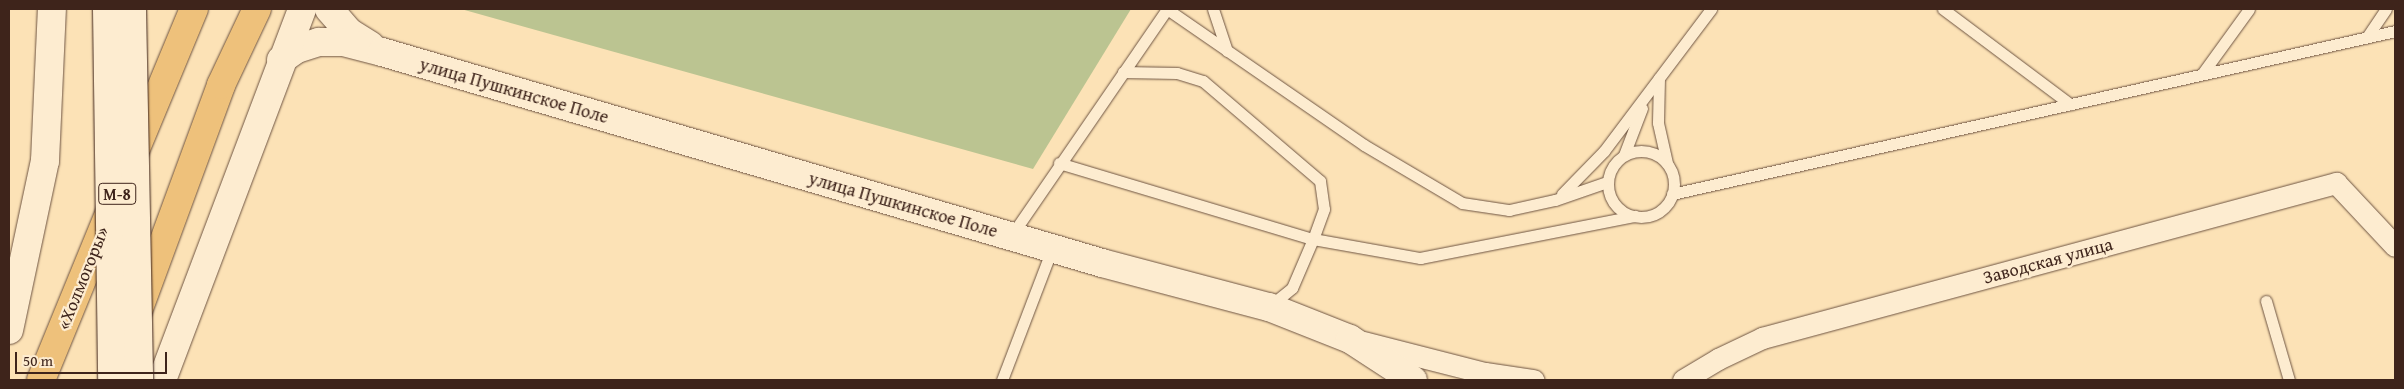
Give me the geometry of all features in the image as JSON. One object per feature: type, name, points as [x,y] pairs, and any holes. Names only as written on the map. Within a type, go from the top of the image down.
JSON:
[{"type":"highway","name":"«Холмогоры»","points":[[41,380],[194,9]]},
{"type":"highway","points":[[112,380],[221,85],[257,9]]},
{"type":"main road","points":[[9,330],[44,161],[52,9]]},
{"type":"main road","points":[[107,9],[112,380]]},
{"type":"main road","points":[[132,9],[139,380]]},
{"type":"main road","points":[[162,380],[281,60],[302,9]]},
{"type":"main road","name":"улица Пушкинское Поле","points":[[329,9],[350,32],[382,52]]},
{"type":"main road","name":"улица Пушкинское Поле","points":[[281,60],[297,49],[319,42],[343,42],[382,52],[1052,249],[1269,307],[1350,339],[1413,380]]},
{"type":"street","name":"Заводская улица","points":[[1684,380],[1718,358],[1762,338],[2336,183],[2395,246]]},
{"type":"street","points":[[1350,339],[1481,376],[1533,380]]},
{"type":"lane","points":[[1011,237],[1059,163],[1167,9],[1364,145],[1462,203],[1508,210],[1555,200],[1607,182]]},
{"type":"lane","points":[[1213,9],[1227,51]]},
{"type":"lane","points":[[1555,200],[1579,180],[1604,151],[1710,9]]},
{"type":"lane","points":[[1943,9],[2070,104]]},
{"type":"lane","points":[[2202,74],[2249,9]]},
{"type":"lane","points":[[2367,37],[2386,9]]},
{"type":"lane","points":[[1672,194],[2395,31]]},
{"type":"lane","points":[[1123,72],[1177,73],[1203,81],[1320,181],[1324,209],[1313,239],[1292,288],[1269,307]]},
{"type":"lane","points":[[1624,155],[1636,119],[1659,78]]},
{"type":"lane","points":[[1059,163],[1290,233],[1313,239],[1420,258],[1635,216],[1651,216],[1664,207],[1672,194],[1674,178],[1667,163],[1658,123],[1659,78]]},
{"type":"lane","points":[[1635,216],[1615,204],[1610,197],[1607,182],[1612,166],[1624,155],[1639,150],[1654,154],[1667,163]]},
{"type":"lane","points":[[1002,380],[1052,249]]},
{"type":"lane","points":[[2266,301],[2289,380]]},
{"type":"green space","points":[[461,9],[1131,9],[1033,169]]}]
